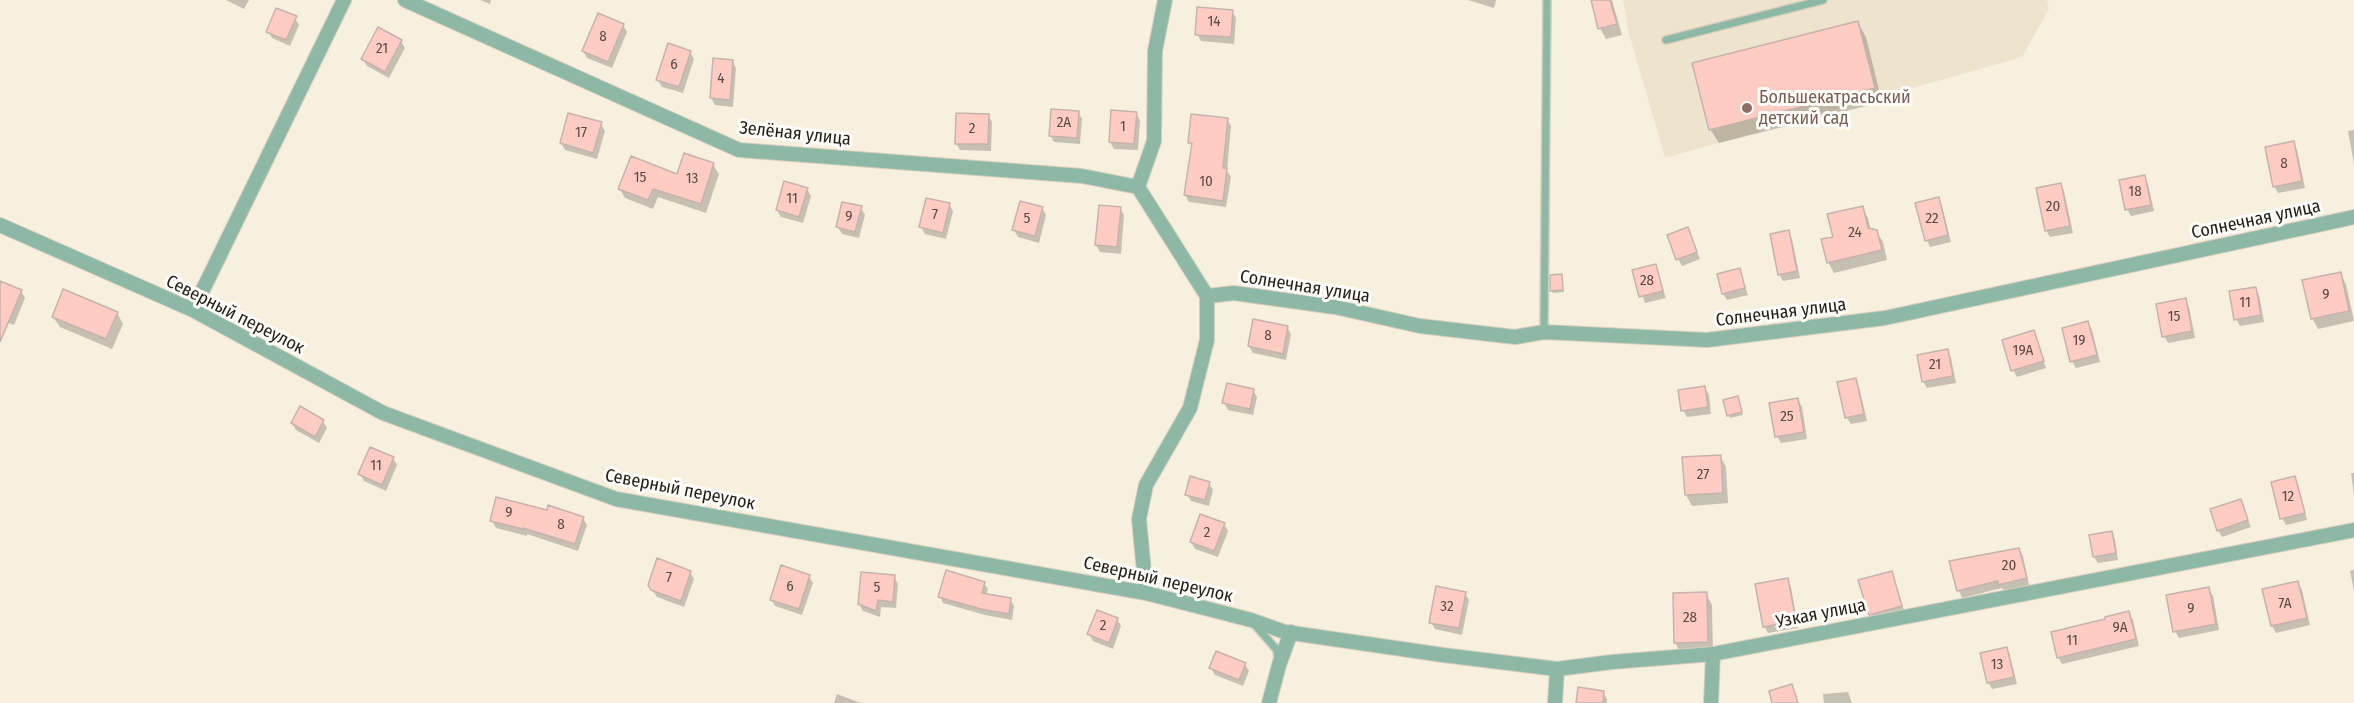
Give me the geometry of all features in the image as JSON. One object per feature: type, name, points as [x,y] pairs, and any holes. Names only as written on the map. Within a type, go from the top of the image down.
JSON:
[{"type":"street","points":[[193,310],[344,0]]},
{"type":"street","name":"Зелёная улица","points":[[405,0],[739,150],[1082,176],[1138,187]]},
{"type":"street","points":[[1146,593],[1139,519],[1146,485],[1190,408],[1207,340],[1207,296],[1138,187],[1154,141],[1155,51],[1165,0]]},
{"type":"street","name":"Солнечная улица","points":[[1207,296],[1245,294],[1335,307],[1420,326],[1515,337],[1544,332],[1707,340],[1885,318],[2354,217]]},
{"type":"street","name":"Северный переулок","points":[[0,225],[193,310],[383,413],[616,498],[1146,593],[1251,620],[1284,632],[1291,632]]},
{"type":"street","name":"Узкая улица","points":[[1291,632],[1443,656],[1557,669],[1713,654],[2354,530]]},
{"type":"street","points":[[1269,703],[1291,632]]},
{"type":"street","points":[[1711,703],[1713,654]]},
{"type":"street","points":[[1555,703],[1557,669]]},
{"type":"lane","points":[[1544,332],[1547,0]]},
{"type":"lane","points":[[1666,40],[1823,0]]},
{"type":"lane","points":[[1251,620],[1277,650],[1279,665]]},
{"type":"shaded area","name":"Большекатрасьский детский сад","points":[[1623,0],[2047,0],[2049,9],[2022,57],[1665,158],[1628,30]]},
{"type":"building","points":[[1591,0],[1610,0],[1617,24],[1598,29]]},
{"type":"building","points":[[1197,7],[1233,10],[1231,37],[1195,35]]},
{"type":"building","points":[[276,8],[297,16],[286,40],[266,32]]},
{"type":"building","points":[[598,13],[624,24],[608,62],[582,51]]},
{"type":"building","points":[[1858,21],[1875,88],[1709,130],[1692,63]]},
{"type":"building","points":[[378,27],[402,40],[385,72],[361,59]]},
{"type":"building","points":[[668,43],[691,51],[679,87],[656,80]]},
{"type":"building","points":[[713,58],[733,60],[730,100],[710,98]]},
{"type":"building","points":[[1051,109],[1079,111],[1077,138],[1049,136]]},
{"type":"building","points":[[1111,110],[1137,112],[1134,144],[1109,142]]},
{"type":"building","points":[[568,113],[602,122],[593,153],[560,143]]},
{"type":"building","points":[[956,113],[989,114],[988,144],[955,144]]},
{"type":"building","points":[[1191,114],[1228,118],[1223,168],[1227,168],[1223,201],[1184,195],[1192,143],[1188,143]]},
{"type":"building","points":[[2294,141],[2302,181],[2273,187],[2265,147]]},
{"type":"building","points":[[684,153],[714,163],[701,204],[653,189],[648,200],[618,189],[631,156],[677,174]]},
{"type":"building","points":[[2145,175],[2151,205],[2125,210],[2119,180]]},
{"type":"building","points":[[784,181],[808,188],[799,217],[776,210]]},
{"type":"building","points":[[2061,183],[2070,226],[2045,231],[2036,188]]},
{"type":"building","points":[[1939,197],[1948,235],[1925,241],[1915,203]]},
{"type":"building","points":[[926,198],[950,203],[943,233],[919,227]]},
{"type":"building","points":[[1020,201],[1043,207],[1035,236],[1012,230]]},
{"type":"building","points":[[842,202],[862,206],[855,232],[836,227]]},
{"type":"building","points":[[1099,205],[1121,207],[1117,247],[1095,245]]},
{"type":"building","points":[[1863,206],[1868,228],[1877,230],[1882,250],[1827,263],[1821,239],[1833,237],[1827,214]]},
{"type":"building","points":[[1688,227],[1697,252],[1676,260],[1667,235]]},
{"type":"building","points":[[1789,230],[1797,271],[1778,275],[1770,234]]},
{"type":"building","points":[[1656,264],[1663,291],[1639,297],[1632,270]]},
{"type":"building","points":[[1740,268],[1745,288],[1722,294],[1717,274]]},
{"type":"building","points":[[2341,272],[2349,311],[2311,319],[2302,280]]},
{"type":"building","points":[[1562,274],[1563,290],[1550,291],[1550,275]]},
{"type":"building","points":[[0,281],[22,290],[0,342]]},
{"type":"building","points":[[2256,287],[2261,315],[2234,320],[2229,291]]},
{"type":"building","points":[[63,289],[118,312],[106,339],[52,317]]},
{"type":"building","points":[[2186,298],[2192,331],[2162,337],[2156,304]]},
{"type":"building","points":[[1253,319],[1288,326],[1283,354],[1248,346]]},
{"type":"building","points":[[2088,321],[2097,355],[2070,362],[2062,328]]},
{"type":"building","points":[[2034,330],[2044,361],[2011,371],[2002,340]]},
{"type":"building","points":[[1948,349],[1953,376],[1922,382],[1917,355]]},
{"type":"building","points":[[1856,378],[1864,414],[1845,418],[1837,382]]},
{"type":"building","points":[[1227,383],[1254,389],[1250,409],[1222,403]]},
{"type":"building","points":[[1705,386],[1708,407],[1681,411],[1678,390]]},
{"type":"building","points":[[1738,396],[1742,412],[1727,416],[1723,400]]},
{"type":"building","points":[[1798,398],[1804,432],[1775,437],[1769,403]]},
{"type":"building","points":[[300,406],[324,420],[315,437],[291,423]]},
{"type":"building","points":[[370,447],[394,457],[382,485],[358,474]]},
{"type":"building","points":[[1721,455],[1723,493],[1685,495],[1682,457]]},
{"type":"building","points":[[1190,476],[1210,482],[1205,500],[1185,495]]},
{"type":"building","points":[[2295,476],[2305,513],[2280,519],[2271,482]]},
{"type":"building","points":[[496,497],[547,510],[548,505],[584,517],[575,544],[523,528],[490,521]]},
{"type":"building","points":[[2241,499],[2248,520],[2217,531],[2210,509]]},
{"type":"building","points":[[1200,514],[1225,523],[1214,551],[1190,542]]},
{"type":"building","points":[[2112,531],[2116,553],[2093,557],[2089,535]]},
{"type":"building","points":[[2019,548],[2027,578],[1998,585],[1998,581],[1957,591],[1949,561]]},
{"type":"building","points":[[657,558],[691,571],[681,601],[651,590],[648,585]]},
{"type":"building","points":[[781,565],[810,575],[799,609],[770,600]]},
{"type":"building","points":[[946,570],[985,582],[982,593],[1011,598],[1009,614],[938,597]]},
{"type":"building","points":[[1892,571],[1902,606],[1869,615],[1858,580]]},
{"type":"building","points":[[861,572],[895,575],[893,602],[878,600],[876,611],[858,604]]},
{"type":"building","points":[[1788,578],[1796,621],[1763,627],[1755,584]]},
{"type":"building","points":[[2298,581],[2307,618],[2271,626],[2262,589]]},
{"type":"building","points":[[1436,586],[1466,592],[1459,628],[1429,623]]},
{"type":"building","points":[[2209,587],[2216,624],[2173,632],[2166,595]]},
{"type":"building","points":[[1707,592],[1708,642],[1674,643],[1673,593]]},
{"type":"building","points":[[1097,610],[1118,618],[1109,643],[1087,634]]},
{"type":"building","points":[[2129,611],[2136,639],[2057,658],[2051,632]]},
{"type":"building","points":[[2007,647],[2014,677],[1987,683],[1980,653]]},
{"type":"building","points":[[1216,651],[1246,663],[1239,680],[1209,668]]},
{"type":"building","points":[[1792,684],[1798,703],[1772,703],[1769,691]]},
{"type":"building","points":[[1578,687],[1604,691],[1603,703],[1576,703]]},
{"type":"place","name":"Большекатрасьский детский сад","points":[[1747,108]]}]
